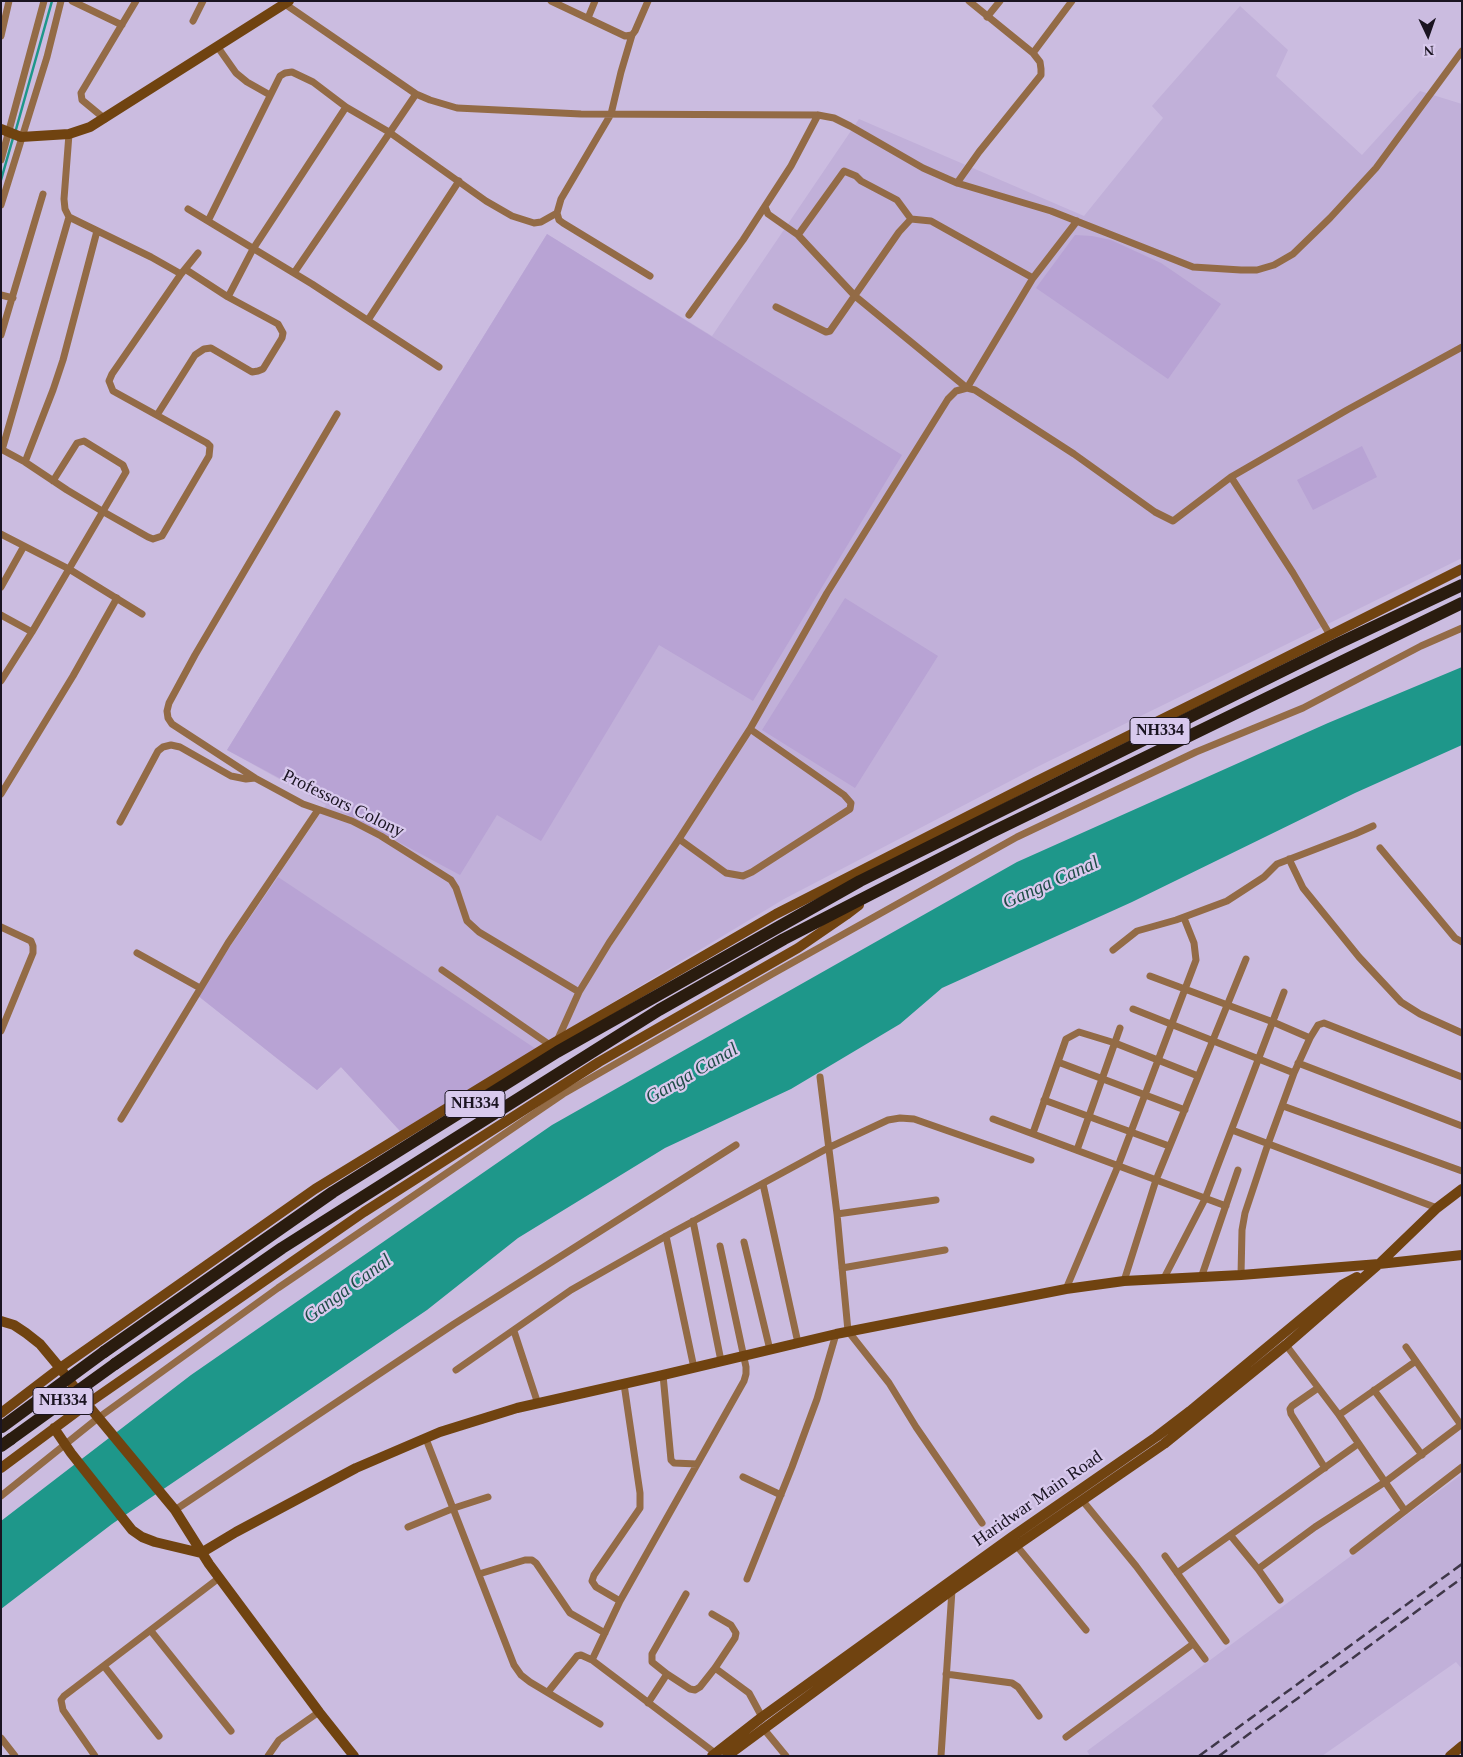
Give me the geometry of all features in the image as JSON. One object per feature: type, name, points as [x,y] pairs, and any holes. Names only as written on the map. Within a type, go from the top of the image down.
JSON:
[{"type":"highway","name":"NH334","points":[[2,1428],[104,1352],[333,1192],[557,1052],[860,880],[1337,644],[1462,585]]},
{"type":"highway","name":"NH334","points":[[6,1442],[282,1248],[659,1010],[784,939],[875,891],[1342,660],[1462,603]]},
{"type":"street","points":[[1,36],[10,1]]},
{"type":"street","points":[[1,205],[12,133],[44,1]]},
{"type":"street","points":[[1,160],[2,153],[47,58],[61,1]]},
{"type":"street","points":[[72,1],[122,25]]},
{"type":"street","points":[[105,119],[82,100],[81,93],[136,1]]},
{"type":"street","points":[[193,20],[203,1]]},
{"type":"street","points":[[550,1],[620,35],[632,35]]},
{"type":"street","points":[[588,18],[595,1]]},
{"type":"street","points":[[648,1],[632,35],[611,114],[561,199],[557,214],[559,220],[563,223],[650,276]]},
{"type":"street","points":[[957,184],[979,152],[1041,76],[1040,62],[1033,53],[969,1]]},
{"type":"street","points":[[987,17],[1000,1]]},
{"type":"street","points":[[1033,53],[1072,1]]},
{"type":"street","points":[[12,133],[69,134],[90,127],[287,2],[416,94],[457,108],[611,114],[818,115],[834,118],[923,168],[957,184],[1051,211],[1193,267],[1257,270],[1274,266],[1293,254],[1330,218],[1376,168],[1462,51]]},
{"type":"street","points":[[217,46],[236,73],[247,82],[270,95]]},
{"type":"street","points":[[208,221],[280,76],[292,72],[313,82],[346,107],[389,132],[458,181],[506,212],[527,221],[541,222],[557,214]]},
{"type":"street","points":[[294,274],[416,94]]},
{"type":"street","points":[[228,297],[253,249],[346,107]]},
{"type":"street","points":[[688,315],[765,207],[791,166],[818,115]]},
{"type":"street","points":[[69,134],[64,199],[65,209],[69,217],[183,272],[281,328],[283,333],[282,338],[263,369],[258,371],[252,372],[211,348],[204,349],[196,355],[157,415]]},
{"type":"street","points":[[798,235],[844,171],[897,200],[911,219],[930,221],[1033,278]]},
{"type":"street","points":[[368,320],[458,181]]},
{"type":"street","points":[[1,335],[43,194]]},
{"type":"street","points":[[765,207],[768,214],[798,235],[855,296],[967,388],[975,390],[1074,454],[1155,512],[1173,520],[1231,477],[1462,347]]},
{"type":"street","points":[[188,209],[368,320],[439,367]]},
{"type":"street","points":[[69,217],[2,450],[25,462],[102,511],[153,539],[162,536],[209,456],[210,446],[206,442],[113,391],[109,381],[112,374],[198,253]]},
{"type":"street","points":[[776,307],[826,332],[830,331],[899,232],[911,219]]},
{"type":"street","points":[[553,1043],[579,992],[609,943],[750,729],[827,593],[948,399],[956,391],[967,388],[1033,278],[1077,221]]},
{"type":"street","points":[[25,462],[60,367],[98,231]]},
{"type":"street","points":[[1,295],[12,298]]},
{"type":"street","points":[[255,778],[172,724],[168,718],[167,711],[169,703],[195,656],[337,414]]},
{"type":"street","points":[[1,680],[32,632],[124,476],[125,468],[84,441],[77,443],[53,481]]},
{"type":"street","points":[[1231,477],[1293,573],[1330,635]]},
{"type":"street","points":[[1,534],[69,569],[142,614]]},
{"type":"street","points":[[1,587],[24,546]]},
{"type":"street","points":[[1,1413],[60,1368],[314,1190],[553,1043],[776,914],[1035,782],[1462,569]]},
{"type":"street","points":[[1,794],[73,676],[117,598]]},
{"type":"street","points":[[1,615],[32,632]]},
{"type":"street","points":[[1,1496],[98,1418],[278,1288],[571,1090],[774,973],[1017,837],[1196,752],[1303,708],[1421,646],[1462,628]]},
{"type":"street","points":[[679,839],[726,873],[743,876],[850,809],[851,803],[844,795],[750,729]]},
{"type":"street","name":"Professors Colony","points":[[120,822],[158,751],[171,745],[180,747],[231,776],[255,778],[318,810],[352,821],[448,878],[456,888],[464,914],[473,926],[579,992]]},
{"type":"street","points":[[121,1119],[200,988],[318,810]]},
{"type":"street","points":[[1113,950],[1137,931],[1184,918],[1227,901],[1264,877],[1277,864],[1373,826]]},
{"type":"street","points":[[1380,848],[1455,938],[1462,942]]},
{"type":"street","points":[[1289,859],[1303,888],[1359,957],[1401,1002],[1420,1014],[1462,1033]]},
{"type":"street","points":[[1,1468],[87,1404],[364,1212],[599,1062],[798,948],[846,915],[875,891]]},
{"type":"street","points":[[1066,1289],[1118,1166],[1196,960],[1194,943],[1184,918]]},
{"type":"street","points":[[1,927],[31,941],[33,953],[1,1031]]},
{"type":"street","points":[[136,953],[200,988]]},
{"type":"street","points":[[1124,1281],[1156,1180],[1246,959]]},
{"type":"street","points":[[442,970],[553,1043]]},
{"type":"street","points":[[1150,976],[1273,1022],[1310,1038]]},
{"type":"street","points":[[1163,1280],[1206,1199],[1284,992]]},
{"type":"street","points":[[1132,1009],[1294,1073]]},
{"type":"street","points":[[1242,1275],[1244,1213],[1294,1073],[1318,1025],[1324,1023],[1462,1077]]},
{"type":"street","points":[[1077,1150],[1120,1028]]},
{"type":"street","points":[[1032,1133],[1066,1039],[1079,1032],[1115,1043],[1198,1076]]},
{"type":"street","points":[[1058,1062],[1184,1110]]},
{"type":"street","points":[[1298,1064],[1462,1126]]},
{"type":"street","points":[[820,1077],[837,1214],[848,1331],[889,1383],[916,1427],[982,1523]]},
{"type":"street","points":[[1044,1100],[1170,1146]]},
{"type":"street","points":[[1283,1106],[1462,1171]]},
{"type":"street","points":[[456,1370],[571,1290],[828,1148],[879,1123],[900,1118],[914,1119],[1031,1160]]},
{"type":"street","points":[[993,1119],[1226,1206]]},
{"type":"street","points":[[1232,1130],[1437,1208]]},
{"type":"street","points":[[175,1510],[454,1324],[736,1145]]},
{"type":"street","points":[[1201,1278],[1238,1170]]},
{"type":"street","points":[[763,1184],[798,1343]]},
{"type":"street","name":"Haridwar Main Road","points":[[727,1756],[739,1752],[763,1728],[952,1590],[1164,1444],[1286,1345],[1379,1264],[1437,1208],[1462,1189]]},
{"type":"street","points":[[837,1214],[936,1200]]},
{"type":"street","points":[[694,1221],[721,1361]]},
{"type":"street","points":[[666,1236],[694,1368]]},
{"type":"street","points":[[744,1242],[770,1350]]},
{"type":"street","points":[[592,1660],[620,1601],[744,1381],[746,1367],[720,1246]]},
{"type":"street","points":[[842,1268],[945,1250]]},
{"type":"street","points":[[54,1428],[126,1524],[142,1537],[201,1553],[236,1532],[356,1468],[440,1432],[490,1416],[538,1404],[848,1331],[1066,1289],[1124,1281],[1242,1275],[1462,1255]]},
{"type":"street","name":"Haridwar Main Road","points":[[713,1754],[1013,1536],[1156,1437],[1342,1286],[1379,1264]]},
{"type":"street","points":[[1,1321],[14,1325],[40,1344],[60,1368],[106,1428],[175,1510],[201,1553],[354,1756]]},
{"type":"street","points":[[514,1331],[538,1404]]},
{"type":"street","points":[[747,1579],[817,1399],[836,1334]]},
{"type":"street","points":[[1286,1345],[1339,1415],[1405,1510]]},
{"type":"street","points":[[1258,1569],[1315,1527],[1385,1482],[1461,1424],[1406,1348]]},
{"type":"street","points":[[1339,1415],[1416,1361]]},
{"type":"street","points":[[662,1375],[671,1460],[674,1463],[697,1464]]},
{"type":"street","points":[[620,1601],[596,1587],[592,1581],[594,1575],[640,1508],[640,1493],[624,1384]]},
{"type":"street","points":[[1318,1388],[1292,1406],[1290,1410],[1325,1468]]},
{"type":"street","points":[[1374,1390],[1422,1455]]},
{"type":"street","points":[[426,1439],[514,1664],[521,1675],[600,1724]]},
{"type":"street","points":[[1177,1573],[1358,1444]]},
{"type":"street","points":[[1353,1551],[1462,1467]]},
{"type":"street","points":[[743,1477],[781,1495]]},
{"type":"street","points":[[408,1527],[454,1508],[488,1497]]},
{"type":"street","points":[[1082,1500],[1136,1566],[1205,1659]]},
{"type":"street","points":[[1231,1536],[1280,1600]]},
{"type":"street","points":[[1016,1545],[1086,1630]]},
{"type":"street","points":[[1165,1556],[1226,1641]]},
{"type":"street","points":[[479,1574],[526,1560],[532,1560],[536,1562],[570,1613],[605,1633]]},
{"type":"street","points":[[95,1756],[63,1710],[61,1700],[220,1578]]},
{"type":"street","points":[[941,1756],[952,1590]]},
{"type":"street","points":[[686,1594],[652,1654],[652,1662],[690,1689],[695,1690],[700,1687],[735,1638],[736,1633],[731,1625],[712,1614]]},
{"type":"street","points":[[151,1631],[230,1731]]},
{"type":"street","points":[[1066,1737],[1193,1644]]},
{"type":"street","points":[[548,1692],[577,1656],[581,1655],[592,1660],[713,1754]]},
{"type":"street","points":[[104,1666],[159,1736]]},
{"type":"street","points":[[715,1668],[749,1693],[762,1717]]},
{"type":"street","points":[[648,1703],[667,1674]]},
{"type":"street","points":[[946,1674],[1012,1683],[1018,1687],[1039,1716]]},
{"type":"street","points":[[268,1756],[283,1736],[319,1712]]},
{"type":"street","points":[[763,1728],[786,1756]]},
{"type":"street","points":[[1,1738],[16,1756]]},
{"type":"shaded area","points":[[1240,6],[1288,50],[1276,76],[1362,155],[1420,91],[1462,104],[1462,558],[1039,766],[784,899],[400,1131],[341,1067],[317,1090],[197,995],[326,805],[227,750],[547,234],[712,336],[859,119],[1084,216],[1163,118],[1152,106]]},
{"type":"shaded area","points":[[547,234],[902,455],[753,701],[659,645],[541,841],[497,815],[460,875],[227,750]]},
{"type":"shaded area","points":[[1075,235],[1111,240],[1161,263],[1221,304],[1168,379],[1036,288]]},
{"type":"shaded area","points":[[1362,446],[1377,477],[1313,510],[1297,480]]},
{"type":"shaded area","points":[[845,598],[938,656],[855,788],[762,730]]},
{"type":"shaded area","points":[[278,877],[536,1049],[400,1131],[341,1067],[317,1090],[197,995]]},
{"type":"shaded area","points":[[1462,1474],[1462,1669],[1456,1662],[1322,1756],[1090,1756],[1087,1751]]},
{"type":"water","name":"Ganga Canal","points":[[1462,667],[1462,745],[1355,793],[1132,902],[942,988],[900,1024],[791,1089],[665,1148],[518,1238],[427,1310],[112,1524],[1,1609],[1,1521],[191,1375],[552,1125],[1017,862],[1328,723]]},
{"type":"waterway","points":[[15,133],[52,1]]},
{"type":"waterway","points":[[1,180],[13,138]]},
{"type":"railway","points":[[1199,1756],[1462,1564]]},
{"type":"railway","points":[[1219,1756],[1462,1578]]}]
